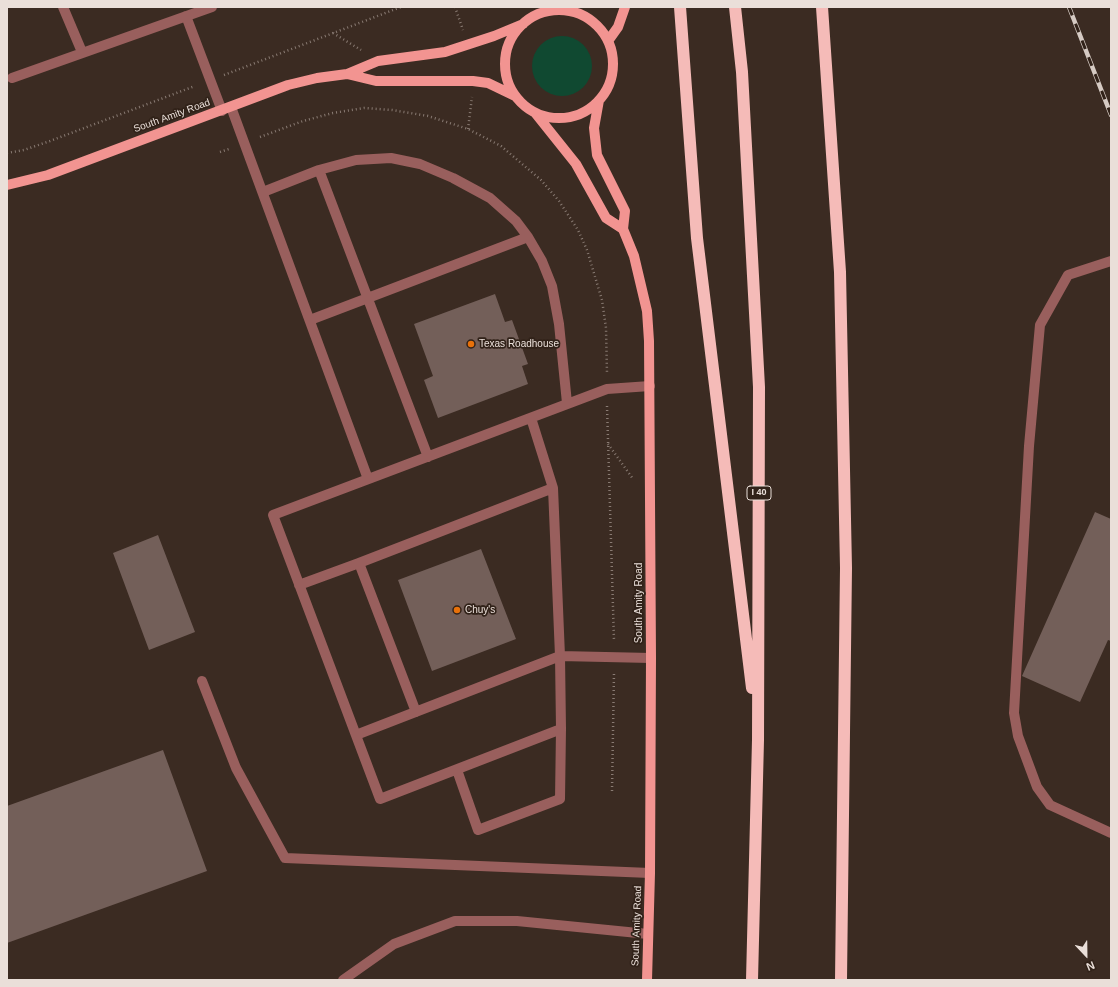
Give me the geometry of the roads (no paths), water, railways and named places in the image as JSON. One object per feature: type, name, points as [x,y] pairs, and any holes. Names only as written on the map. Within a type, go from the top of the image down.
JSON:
[{"type":"highway","points":[[680,7],[696,238],[758,740]]},
{"type":"highway","name":"I 40","points":[[735,7],[742,80],[759,387],[758,740],[752,980]]},
{"type":"highway","points":[[822,7],[840,272],[846,568],[841,980]]},
{"type":"main road","points":[[608,41],[618,27],[625,7]]},
{"type":"main road","points":[[549,9],[576,13],[595,24],[608,41],[613,56],[613,72],[608,87],[599,100],[588,110],[576,115],[562,118],[548,117],[534,112],[515,96],[508,82],[505,66],[507,50],[513,36],[523,24],[549,9]]},
{"type":"main road","name":"South Amity Road","points":[[7,185],[48,175],[288,85],[317,78],[347,74],[378,61],[445,52],[469,45],[523,24]]},
{"type":"main road","name":"South Amity Road","points":[[347,74],[376,81],[473,81],[488,83],[515,96]]},
{"type":"main road","name":"South Amity Road","points":[[599,100],[594,128],[597,155],[625,211],[623,229],[634,256],[647,311],[650,386],[651,658],[650,873],[647,980]]},
{"type":"main road","points":[[534,112],[576,164],[606,218],[623,229]]},
{"type":"lane","points":[[64,7],[82,52]]},
{"type":"lane","points":[[12,78],[212,7]]},
{"type":"lane","points":[[186,16],[222,111]]},
{"type":"lane","points":[[232,107],[368,479]]},
{"type":"lane","points":[[263,192],[319,170],[356,160],[391,158],[420,164],[453,178],[490,198],[516,221],[528,237],[542,261],[552,286],[559,324],[568,403]]},
{"type":"lane","points":[[319,170],[428,457]]},
{"type":"lane","points":[[310,320],[528,237]]},
{"type":"lane","points":[[1111,261],[1068,275],[1040,325],[1029,446],[1014,713],[1018,736],[1037,787],[1050,805],[1111,833]]},
{"type":"lane","points":[[561,729],[380,799],[273,515],[607,389],[650,386]]},
{"type":"lane","points":[[456,770],[478,830],[560,799],[560,656],[553,488],[531,418]]},
{"type":"lane","points":[[299,584],[359,563],[553,488]]},
{"type":"lane","points":[[359,563],[416,712]]},
{"type":"lane","points":[[356,736],[560,656],[651,658]]},
{"type":"lane","points":[[202,681],[236,768],[285,858],[650,873]]},
{"type":"lane","points":[[343,980],[394,944],[455,921],[517,921],[648,934]]},
{"type":"railway","points":[[1069,7],[1111,115]]},
{"type":"place","name":"Texas Roadhouse","points":[[471,344]]},
{"type":"place","name":"Chuy's","points":[[457,610]]}]
